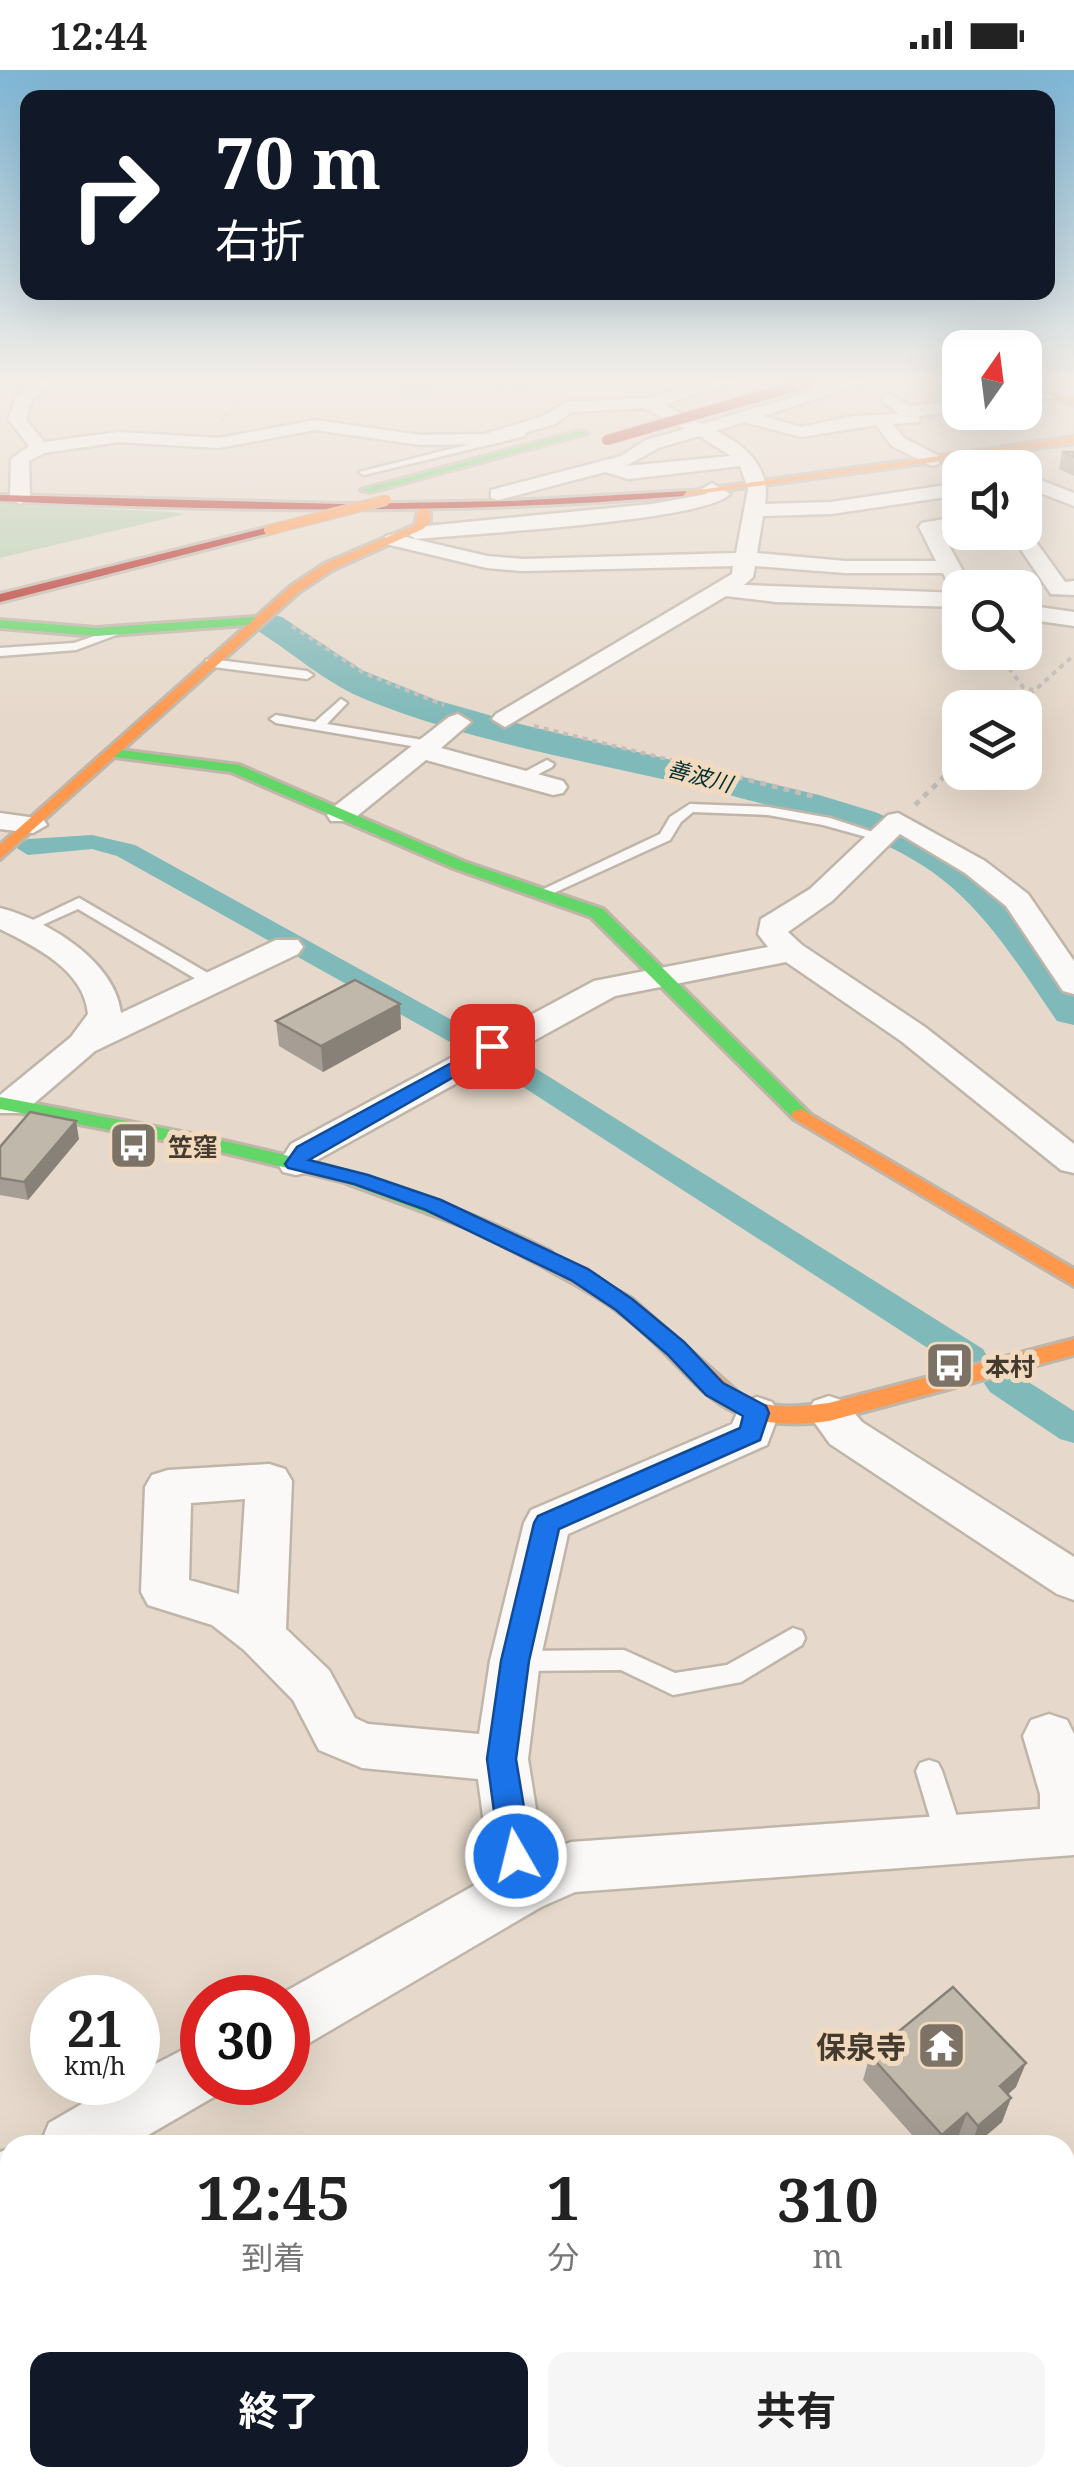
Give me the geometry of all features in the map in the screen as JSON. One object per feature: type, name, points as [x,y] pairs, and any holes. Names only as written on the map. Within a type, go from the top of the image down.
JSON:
[{"type":"main road","points":[[3,592],[350,495]]},
{"type":"main road","points":[[3,592],[405,495]]},
{"type":"main road","points":[[10,498],[260,510],[424,510],[654,495]]},
{"type":"main road","points":[[0,854],[260,618],[328,567],[401,537],[424,522],[424,510]]},
{"type":"main road","points":[[3,626],[115,632],[260,618]]},
{"type":"main road","points":[[112,753],[234,768],[459,865],[606,918],[659,976],[809,1123],[1074,1279]]},
{"type":"main road","points":[[5,1104],[296,1164],[361,1180],[433,1205],[580,1275],[624,1304],[676,1348],[714,1389],[757,1413],[792,1417],[829,1412],[1074,1348]]},
{"type":"street","points":[[401,537],[652,510],[719,495]]},
{"type":"street","points":[[505,719],[742,577],[756,495]]},
{"type":"street","points":[[755,510],[834,523],[939,495]]},
{"type":"street","points":[[1042,510],[1074,502]]},
{"type":"street","points":[[834,523],[845,567]]},
{"type":"street","points":[[942,525],[929,527],[951,570]]},
{"type":"street","points":[[401,537],[486,562],[523,565],[748,559],[845,567],[948,566]]},
{"type":"street","points":[[1032,550],[1059,589],[1074,588]]},
{"type":"street","points":[[726,589],[776,596],[942,600]]},
{"type":"street","points":[[863,621],[896,600]]},
{"type":"street","points":[[1042,614],[1074,619]]},
{"type":"street","points":[[341,816],[458,722]]},
{"type":"street","points":[[425,748],[520,778],[550,775]]},
{"type":"street","points":[[0,821],[33,825]]},
{"type":"street","points":[[1074,984],[1017,900],[999,884],[890,829],[822,896],[772,926],[773,934],[791,952],[913,1034],[1074,1162]]},
{"type":"street","points":[[12,922],[74,963],[102,991],[104,1014],[83,1044]]},
{"type":"street","points":[[5,1104],[83,1044],[287,947]]},
{"type":"street","points":[[296,1164],[304,1152],[321,1142],[605,988],[791,952]]},
{"type":"street","points":[[829,1412],[846,1433],[1074,1582]]},
{"type":"street","points":[[521,1889],[502,1759],[515,1661],[547,1523],[751,1434],[757,1413]]},
{"type":"street","points":[[262,1636],[311,1685],[337,1734],[362,1746],[502,1759]]},
{"type":"street","points":[[310,2009],[521,1889],[571,1866],[1070,1830],[1067,1794],[1048,1736]]},
{"type":"street","points":[[98,2135],[180,2084]]},
{"type":"lane","points":[[0,652],[76,646],[115,632]]},
{"type":"lane","points":[[210,663],[306,674]]},
{"type":"lane","points":[[318,726],[341,702]]},
{"type":"lane","points":[[276,719],[425,748]]},
{"type":"lane","points":[[540,894],[666,837],[674,820],[690,808],[768,811],[890,829]]},
{"type":"lane","points":[[12,922],[79,903],[212,982]]},
{"type":"lane","points":[[515,1661],[624,1660],[673,1684],[732,1675],[793,1638]]},
{"type":"lane","points":[[929,1771],[950,1838]]},
{"type":"path","points":[[260,618],[287,622],[334,657],[432,702],[821,798]]},
{"type":"path","points":[[1010,670],[1023,688],[1033,690],[1074,655]]},
{"type":"path","points":[[890,829],[942,778]]},
{"type":"green space","points":[[0,504],[172,512],[185,514],[0,558]]},
{"type":"building","points":[[355,980],[400,1004],[321,1046],[276,1021]]},
{"type":"building","points":[[30,1112],[76,1121],[24,1182],[0,1178],[0,1147]]},
{"type":"building","name":"保泉寺","points":[[953,1987],[1026,2063],[1000,2086],[1011,2098],[978,2126],[967,2113],[942,2135],[870,2055]]},
{"type":"waterway","name":"善波川","points":[[270,624],[350,678],[424,708],[515,734],[805,803],[888,831],[940,858],[996,906],[1074,1011]]},
{"type":"waterway","points":[[28,847],[92,842],[126,850],[478,1046]]},
{"type":"waterway","points":[[494,1055],[970,1358]]},
{"type":"waterway","points":[[1003,1383],[1074,1429]]},
{"type":"traffic: fast","points":[[0,624],[96,632],[256,621]]},
{"type":"traffic: fast","points":[[112,753],[234,768],[459,865],[597,913],[801,1115]]},
{"type":"traffic: fast","points":[[0,1103],[209,1143],[348,1177],[416,1198],[543,1257]]},
{"type":"traffic: slow","points":[[269,530],[386,500]]},
{"type":"traffic: slow","points":[[0,854],[295,589],[328,567],[419,527],[424,522],[424,510]]},
{"type":"traffic: slow","points":[[801,1115],[1074,1279]]},
{"type":"traffic: slow","points":[[543,1257],[624,1304],[734,1403],[757,1413],[792,1417],[829,1412],[1074,1347]]},
{"type":"traffic: jam","points":[[0,498],[256,507],[427,507],[661,495]]},
{"type":"traffic: jam","points":[[0,598],[269,530]]},
{"type":"place","name":"笠窪","points":[[133,1146]]},
{"type":"place","name":"本村","points":[[950,1366]]},
{"type":"place","name":"保泉寺","points":[[941,2046]]},
{"type":"route","points":[[492,1046],[304,1152],[296,1164],[361,1180],[433,1205],[580,1275],[624,1304],[676,1348],[714,1389],[757,1413],[751,1434],[547,1523],[515,1661],[502,1759],[516,1856]]}]
